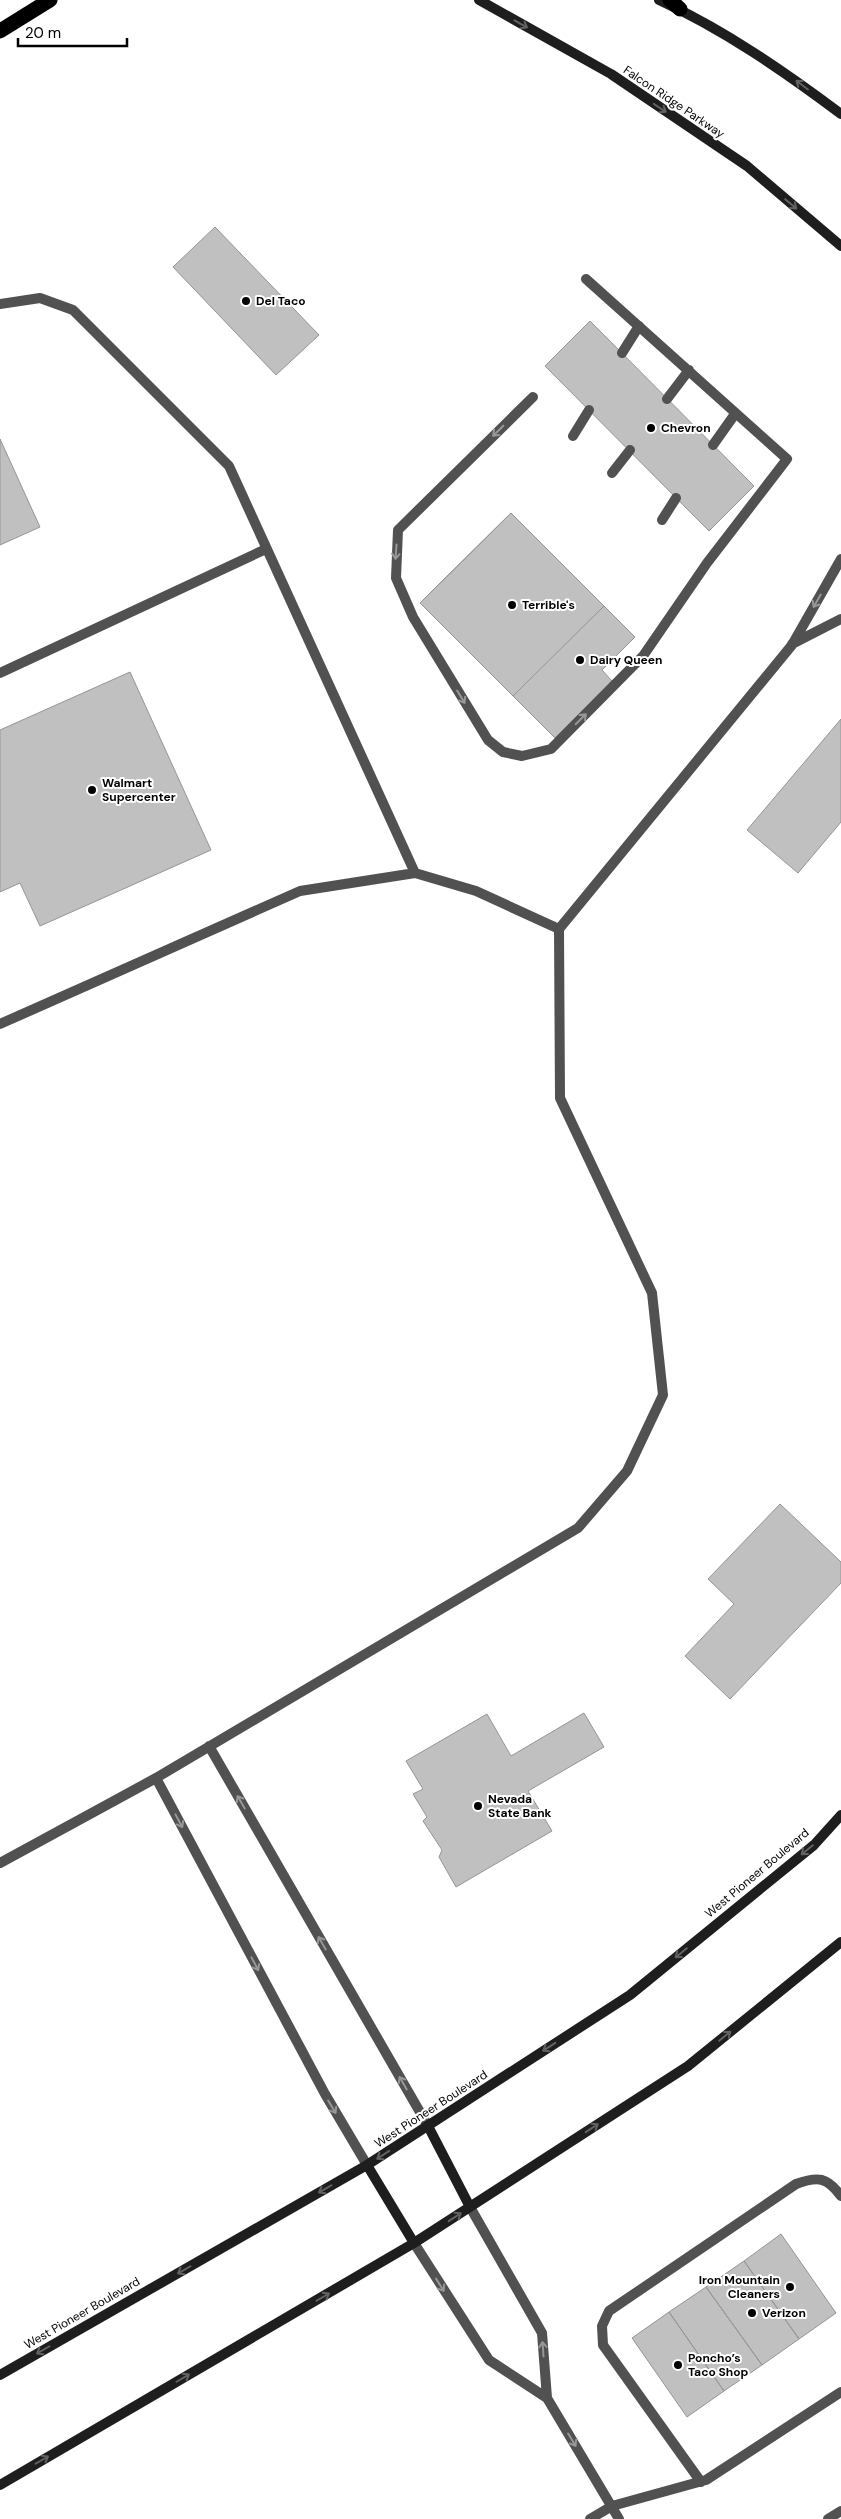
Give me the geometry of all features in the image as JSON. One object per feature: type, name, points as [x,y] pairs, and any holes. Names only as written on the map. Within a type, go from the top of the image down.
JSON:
[{"type":"highway","points":[[0,31],[50,0]]},
{"type":"main road","name":"Falcon Ridge Parkway","points":[[479,0],[611,74],[747,166],[841,246]]},
{"type":"main road","points":[[660,0],[675,5],[791,76],[841,114]]},
{"type":"main road","name":"West Pioneer Boulevard","points":[[0,2375],[367,2165],[630,1995],[814,1844],[841,1815]]},
{"type":"main road","points":[[0,2485],[414,2244],[688,2066],[841,1942]]},
{"type":"main road","points":[[428,2126],[470,2207]]},
{"type":"main road","points":[[367,2165],[414,2244]]},
{"type":"street","points":[[533,397],[398,530],[396,578],[413,617],[488,740],[503,752],[522,756],[551,749],[643,656],[706,563],[787,459],[586,279]]},
{"type":"street","points":[[0,304],[40,298],[72,310],[229,466],[415,873]]},
{"type":"street","points":[[622,353],[639,326]]},
{"type":"street","points":[[667,399],[689,370]]},
{"type":"street","points":[[573,436],[589,410]]},
{"type":"street","points":[[713,445],[735,414]]},
{"type":"street","points":[[612,473],[630,450]]},
{"type":"street","points":[[662,520],[676,498]]},
{"type":"street","points":[[0,673],[266,548]]},
{"type":"street","points":[[0,1863],[156,1778],[578,1528],[627,1471],[663,1395],[652,1293],[560,1098],[559,929],[792,645],[841,559]]},
{"type":"street","points":[[792,645],[841,619]]},
{"type":"street","points":[[0,1024],[300,891],[415,873],[476,891],[559,929]]},
{"type":"street","points":[[209,1746],[428,2126]]},
{"type":"street","points":[[156,1778],[325,2094],[367,2165]]},
{"type":"street","points":[[701,2482],[603,2345],[602,2326],[609,2310],[796,2184],[812,2178],[830,2182],[841,2196]]},
{"type":"street","points":[[470,2207],[542,2333],[547,2398]]},
{"type":"street","points":[[414,2244],[489,2360],[547,2398],[619,2519]]},
{"type":"street","points":[[590,2519],[612,2506],[701,2482],[841,2392]]},
{"type":"street","points":[[828,2519],[841,2512]]},
{"type":"building","name":"Del Taco","points":[[215,227],[319,335],[276,375],[173,267]]},
{"type":"building","name":"Chevron","points":[[590,321],[754,486],[709,531],[545,366]]},
{"type":"building","points":[[0,439],[40,527],[0,545]]},
{"type":"building","name":"Terrible's","points":[[511,513],[635,637],[602,670],[612,681],[555,738],[420,603]]},
{"type":"building","name":"Terrible's","points":[[511,513],[604,606],[513,696],[420,603]]},
{"type":"building","name":"Walmart Supercenter","points":[[130,672],[211,850],[40,926],[20,883],[0,892],[0,730]]},
{"type":"building","points":[[841,719],[841,822],[798,873],[747,830]]},
{"type":"building","points":[[780,1504],[841,1562],[841,1583],[730,1699],[685,1656],[734,1604],[708,1579]]},
{"type":"building","name":"Nevada State Bank","points":[[584,1713],[604,1747],[528,1791],[552,1831],[456,1887],[439,1857],[442,1850],[423,1821],[427,1817],[413,1794],[423,1789],[406,1761],[487,1714],[511,1756]]},
{"type":"building","name":"Iron Mountain Cleaners","points":[[781,2234],[836,2313],[799,2339],[744,2261]]},
{"type":"building","name":"Verizon","points":[[744,2261],[799,2339],[762,2365],[706,2287]]},
{"type":"building","points":[[706,2287],[762,2365],[724,2391],[669,2312]]},
{"type":"building","name":"Poncho’s Taco Shop","points":[[669,2312],[724,2391],[687,2417],[632,2338]]},
{"type":"place","name":"Del Taco","points":[[246,301]]},
{"type":"place","name":"Chevron","points":[[651,428]]},
{"type":"place","name":"Terrible's","points":[[512,605]]},
{"type":"place","name":"Dairy Queen","points":[[580,660]]},
{"type":"place","name":"Walmart Supercenter","points":[[92,790]]},
{"type":"place","name":"Nevada State Bank","points":[[478,1806]]},
{"type":"place","name":"Iron Mountain Cleaners","points":[[790,2287]]},
{"type":"place","name":"Verizon","points":[[752,2313]]},
{"type":"place","name":"Poncho’s Taco Shop","points":[[678,2365]]}]
